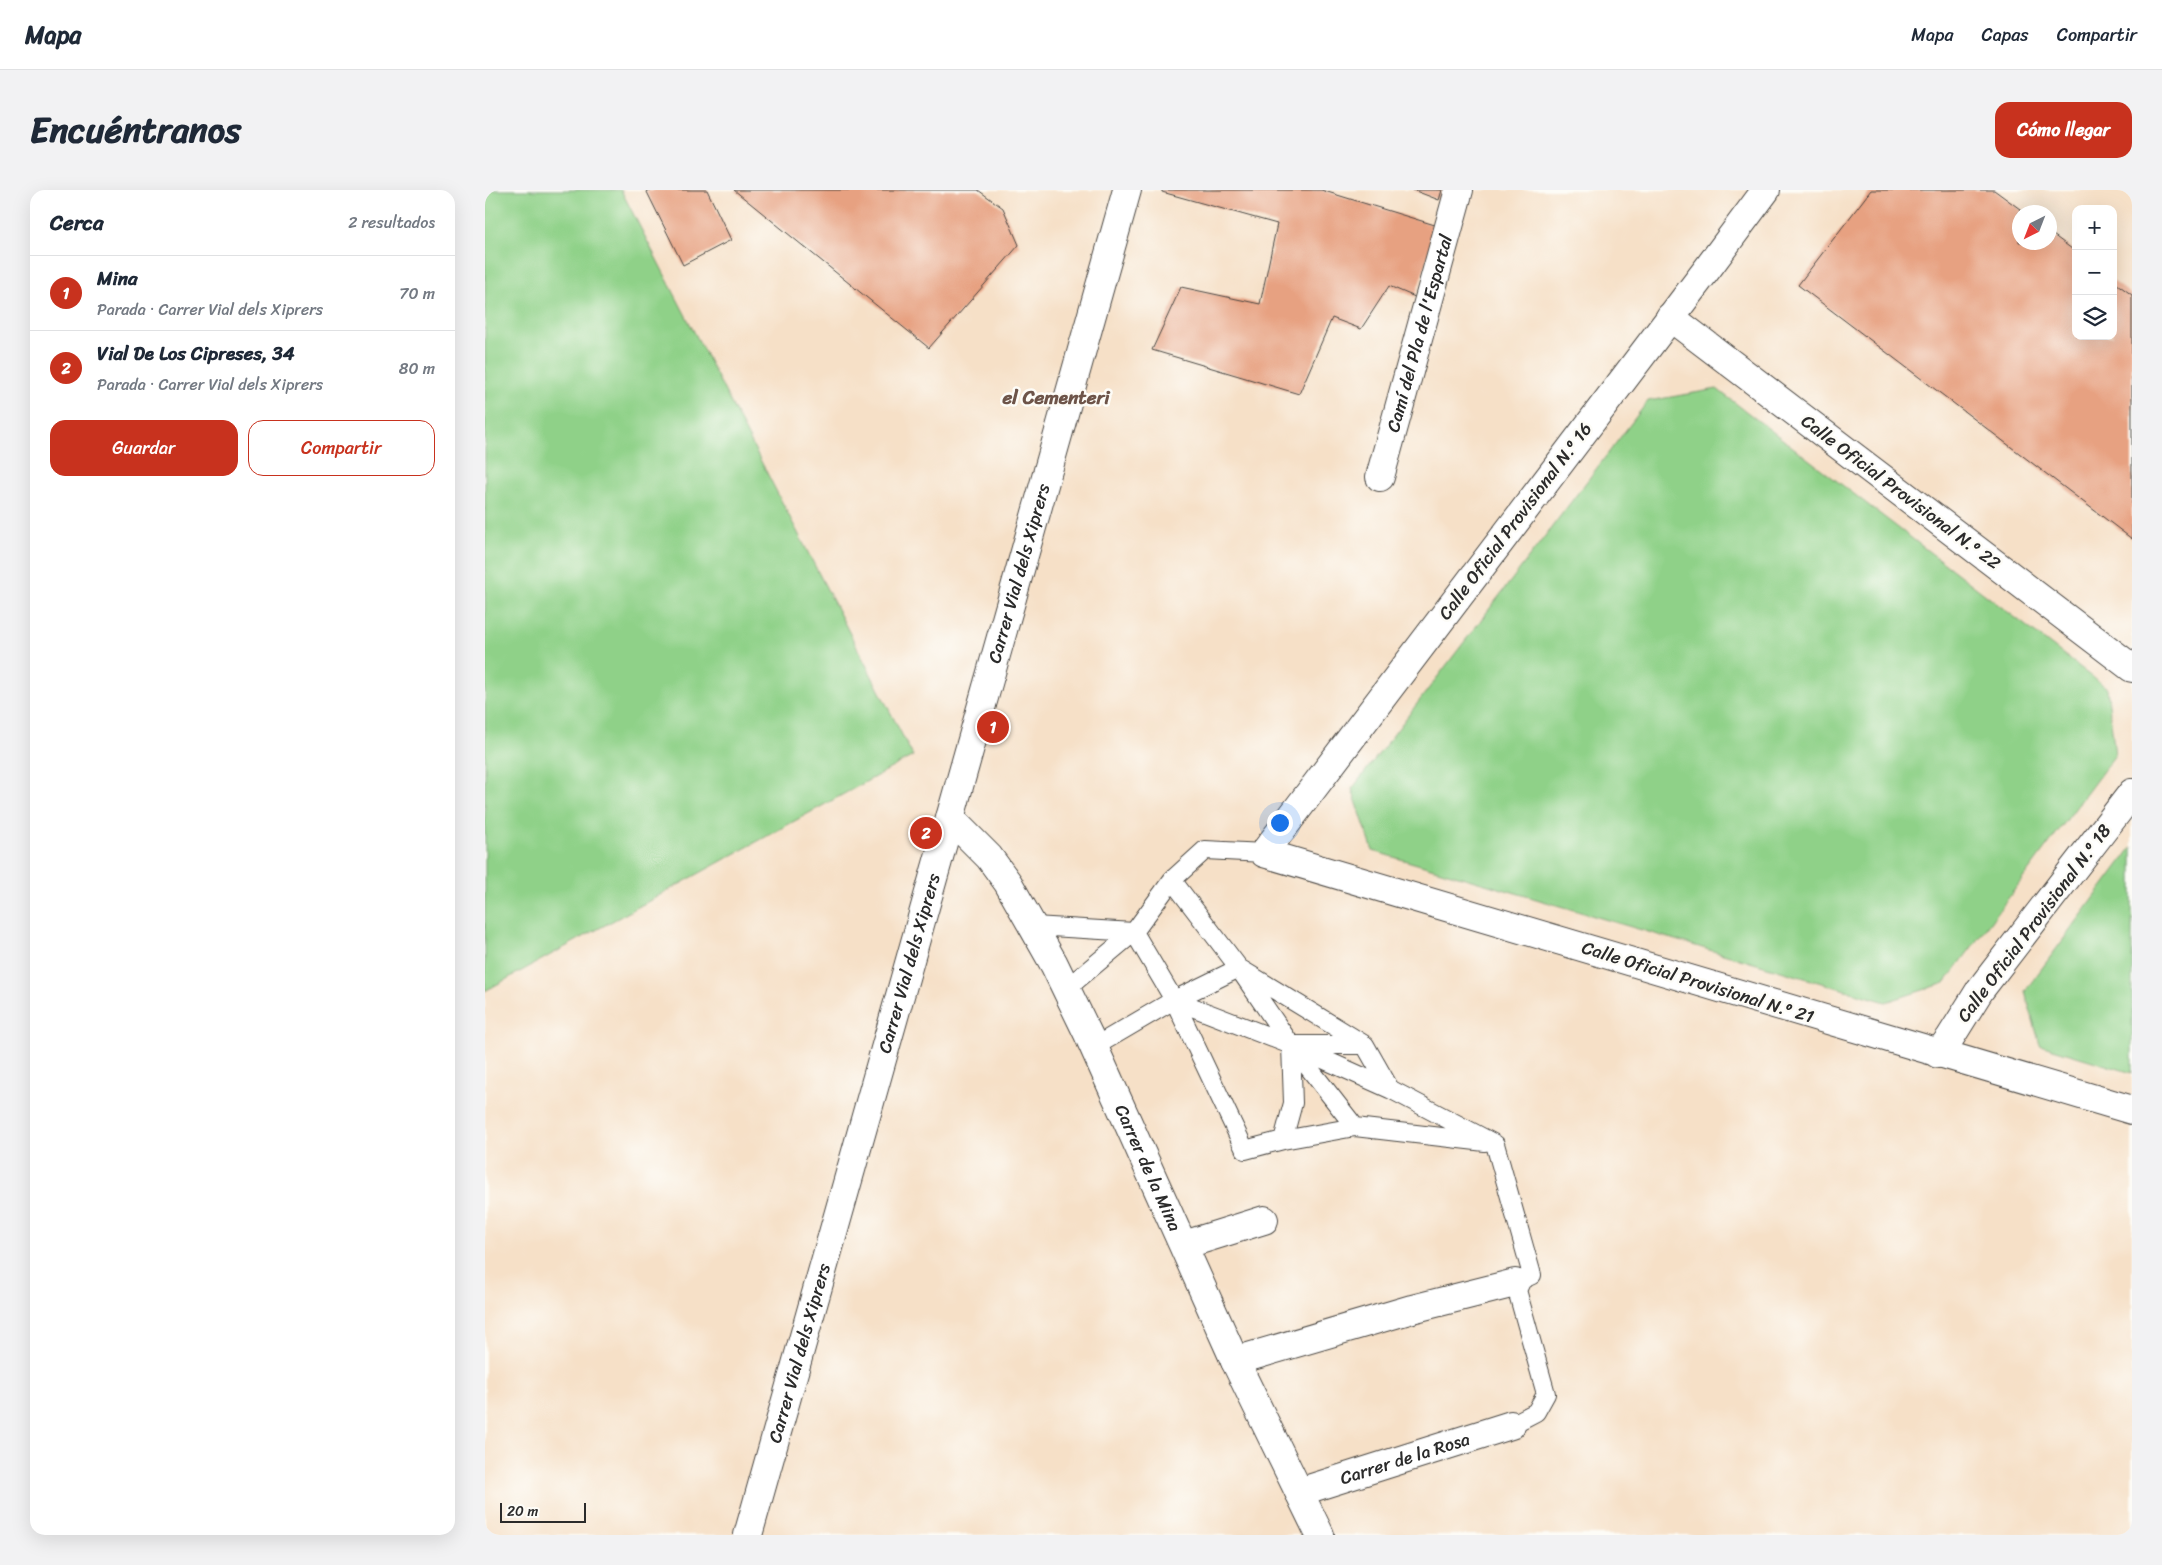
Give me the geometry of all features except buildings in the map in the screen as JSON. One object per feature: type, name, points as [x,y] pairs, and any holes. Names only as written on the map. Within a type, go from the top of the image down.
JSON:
[{"type":"street","name":"Carrer Vial dels Xiprers","points":[[748,1535],[1127,190]]},
{"type":"street","name":"Camí del Pla de l'Espartal","points":[[1380,477],[1459,190]]},
{"type":"street","points":[[1740,223],[1749,190]]},
{"type":"street","name":"Calle Oficial Provisional N.º 16","points":[[1264,853],[1766,190]]},
{"type":"street","name":"Calle Oficial Provisional N.º 22","points":[[1670,317],[2132,668]]},
{"type":"street","name":"Calle Oficial Provisional N.º 18","points":[[1938,1054],[1980,990],[2132,793]]},
{"type":"street","name":"Carrer de la Mina","points":[[950,818],[989,857],[1008,883],[1034,926],[1094,1047],[1235,1361],[1320,1535]]},
{"type":"street","name":"Calle Oficial Provisional N.º 21","points":[[1264,853],[2132,1110]]},
{"type":"street","points":[[1184,1245],[1264,1220]]},
{"type":"street","points":[[1235,1361],[1412,1309],[1515,1283]]},
{"type":"street","name":"Carrer de la Rosa","points":[[1299,1492],[1511,1425]]},
{"type":"lane","points":[[1066,989],[1134,932],[1172,880],[1205,850],[1264,853]]},
{"type":"lane","points":[[1172,880],[1239,968],[1291,1045],[1355,1127]]},
{"type":"lane","points":[[1034,926],[1134,932]]},
{"type":"lane","points":[[1134,932],[1174,1000],[1245,1150],[1283,1140],[1355,1127],[1495,1144]]},
{"type":"lane","points":[[1094,1047],[1174,1000],[1239,968]]},
{"type":"lane","points":[[1239,968],[1365,1045],[1390,1089]]},
{"type":"lane","points":[[1174,1000],[1291,1045],[1390,1089],[1495,1144],[1532,1275],[1515,1283],[1546,1394],[1536,1412],[1511,1425]]},
{"type":"lane","points":[[1291,1045],[1365,1045]]},
{"type":"lane","points":[[1283,1140],[1293,1103],[1291,1045]]},
{"type":"green space","points":[[485,190],[621,190],[913,756],[485,991]]},
{"type":"green space","points":[[1717,389],[2107,688],[2115,755],[1945,983],[1886,1002],[1373,851],[1352,789],[1648,401]]},
{"type":"green space","points":[[2132,847],[2132,1073],[2040,1045],[2025,991]]},
{"type":"place","name":"Mina","points":[[993,727]]},
{"type":"place","name":"Vial De Los Cipreses, 34","points":[[926,833]]},
{"type":"district","name":"el Cementeri","points":[[1056,397]]}]
